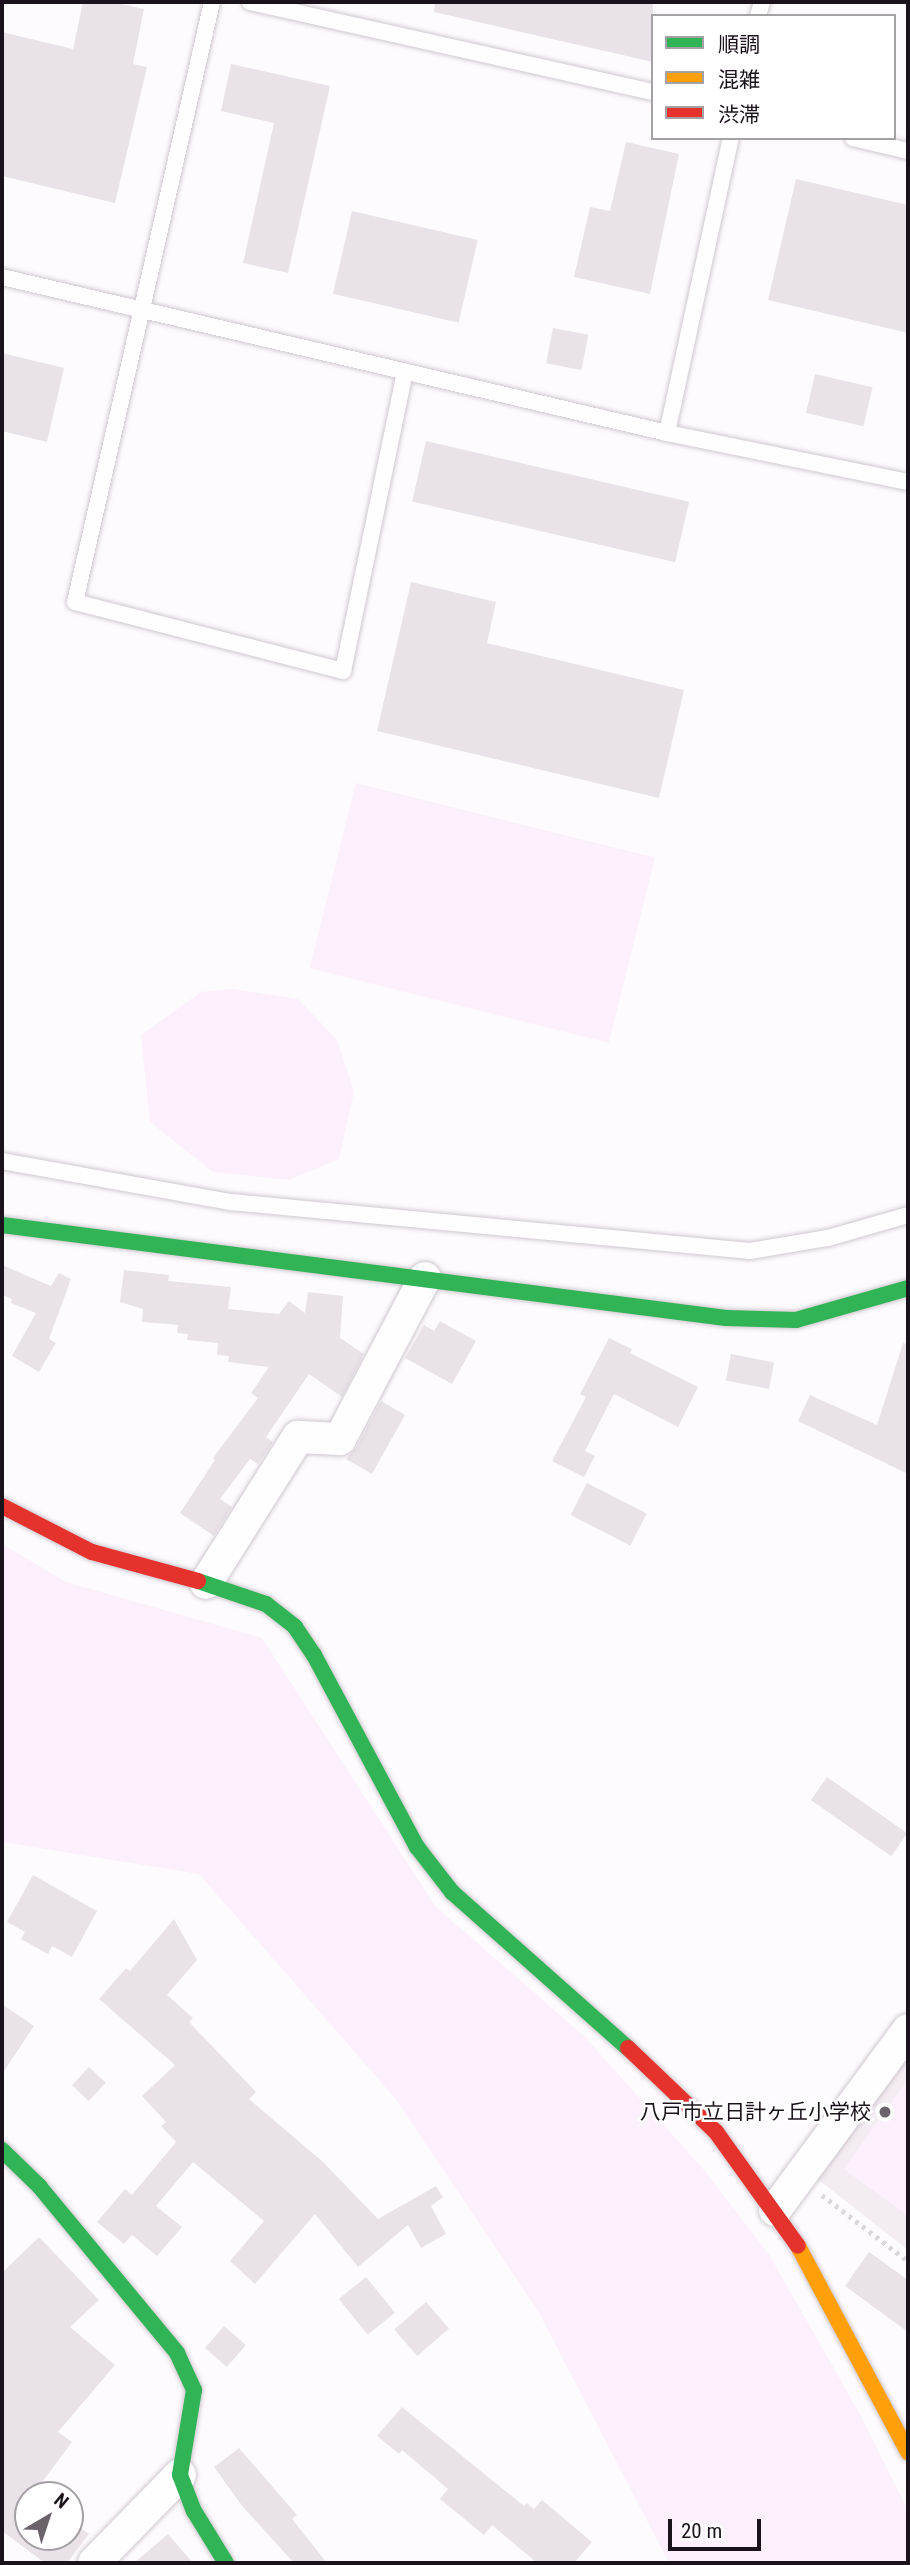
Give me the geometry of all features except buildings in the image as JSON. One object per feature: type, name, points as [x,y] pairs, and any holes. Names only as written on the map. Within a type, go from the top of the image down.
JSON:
[{"type":"street","points":[[2,1225],[726,1318],[796,1320],[908,1288]]},
{"type":"street","points":[[206,1583],[298,1437],[340,1440],[425,1278]]},
{"type":"street","points":[[2,1506],[92,1552],[206,1583],[266,1604],[295,1627],[314,1655],[417,1847],[452,1892],[590,2012],[716,2132],[775,2210],[802,2252],[908,2452]]},
{"type":"street","points":[[775,2210],[908,2030]]},
{"type":"street","points":[[2,2150],[39,2186],[177,2353],[194,2390],[180,2475],[194,2511],[226,2563]]},
{"type":"street","points":[[94,2563],[180,2475]]},
{"type":"lane","points":[[212,2],[75,602],[343,671],[405,371]]},
{"type":"lane","points":[[250,2],[651,92]]},
{"type":"lane","points":[[667,433],[731,140]]},
{"type":"lane","points":[[861,140],[908,151]]},
{"type":"lane","points":[[2,277],[667,433],[908,482]]},
{"type":"lane","points":[[2,1161],[231,1202],[750,1251],[828,1238],[908,1215]]},
{"type":"path","points":[[800,2177],[908,2261]]},
{"type":"shaded area","points":[[356,783],[655,858],[609,1043],[310,968]]},
{"type":"shaded area","points":[[233,989],[298,999],[337,1040],[354,1091],[339,1159],[289,1180],[213,1172],[150,1122],[141,1035],[201,992]]},
{"type":"shaded area","points":[[2,1544],[66,1582],[262,1638],[436,1907],[584,2036],[705,2171],[770,2256],[862,2418],[908,2511],[908,2563],[669,2563],[538,2311],[395,2098],[199,1874],[2,1842]]},
{"type":"shaded area","name":"八戸市立日計ヶ丘小学校","points":[[908,2047],[908,2250],[815,2177]]},
{"type":"shaded area","points":[[908,2079],[908,2216],[844,2169]]},
{"type":"traffic: fast","points":[[2,1225],[726,1318],[796,1320],[908,1288]]},
{"type":"traffic: fast","points":[[198,1581],[266,1604],[295,1627],[314,1655],[417,1847],[452,1892],[628,2048]]},
{"type":"traffic: fast","points":[[2,2150],[39,2186],[177,2353],[194,2390],[180,2475],[194,2511],[226,2563]]},
{"type":"traffic: slow","points":[[798,2246],[908,2452]]},
{"type":"traffic: jam","points":[[2,1506],[92,1552],[198,1581]]},
{"type":"traffic: jam","points":[[628,2048],[716,2132],[798,2246]]},
{"type":"place","name":"八戸市立日計ヶ丘小学校","points":[[885,2112]]}]
